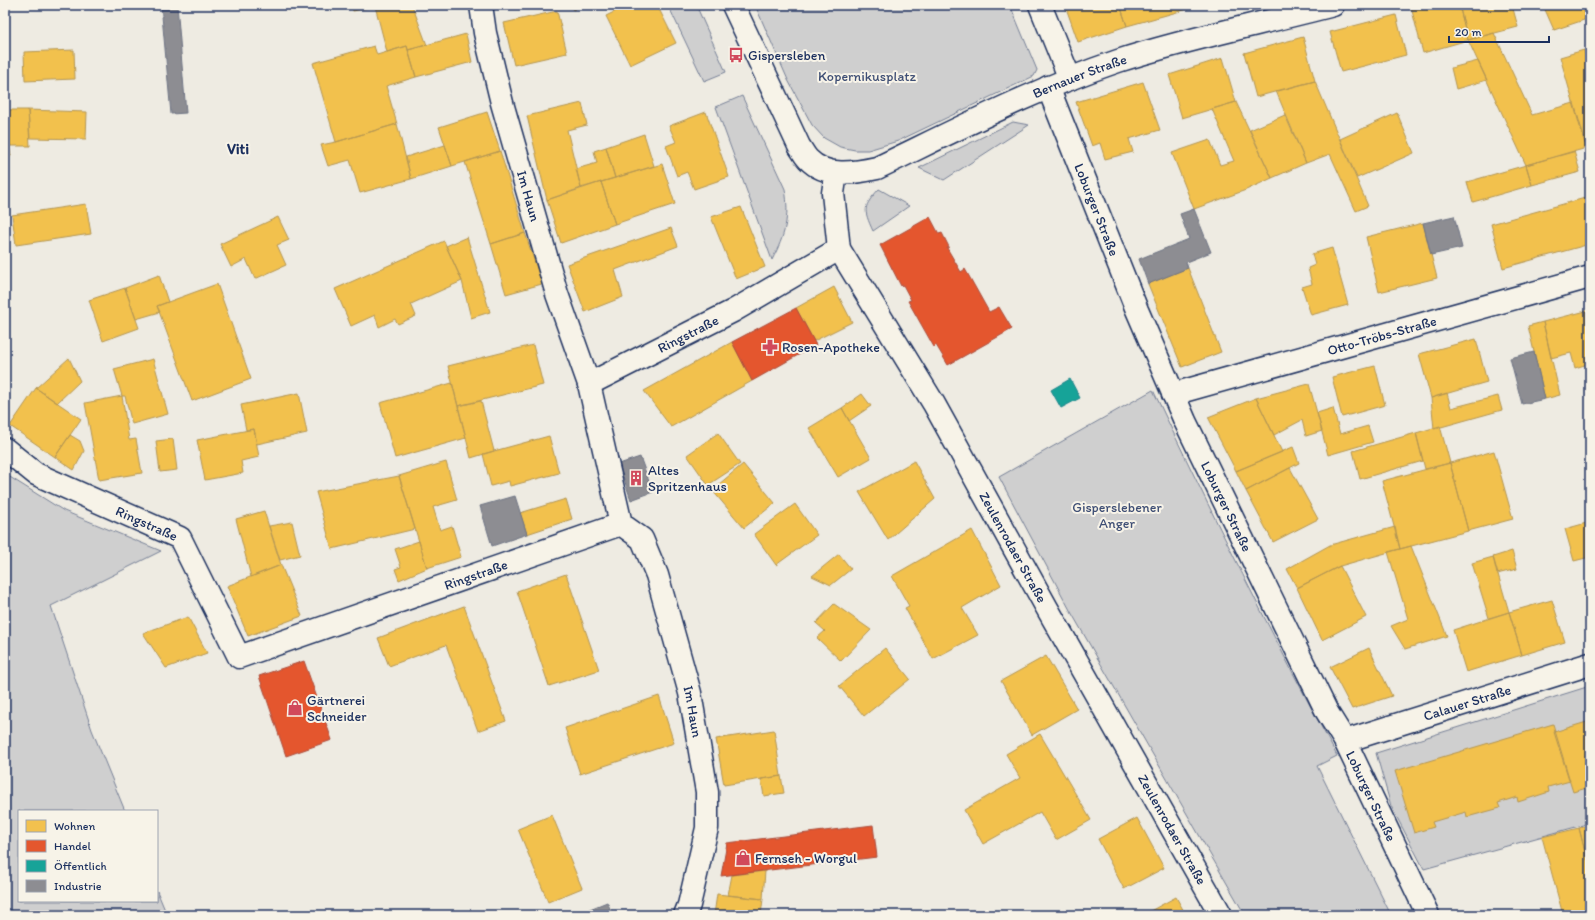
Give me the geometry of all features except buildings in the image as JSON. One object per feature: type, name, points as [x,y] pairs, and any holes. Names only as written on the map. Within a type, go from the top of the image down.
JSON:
[{"type":"street","name":"Im Haun","points":[[481,5],[485,34],[502,103],[557,294],[589,384]]},
{"type":"street","points":[[733,5],[799,146],[808,159],[815,164],[836,173]]},
{"type":"street","points":[[1040,5],[1070,79]]},
{"type":"street","name":"Bernauer Straße","points":[[836,173],[858,172],[877,168],[1048,87],[1117,62],[1180,42],[1333,5]]},
{"type":"street","name":"Loburger Straße","points":[[1048,87],[1137,310],[1185,421],[1327,712],[1345,741],[1428,915]]},
{"type":"street","name":"Zeulenrodaer Straße","points":[[836,173],[833,193],[839,249],[934,404],[1220,915]]},
{"type":"street","name":"Ringstraße","points":[[589,384],[733,311],[839,249]]},
{"type":"street","name":"Otto-Tröbs-Straße","points":[[1173,394],[1590,277]]},
{"type":"street","points":[[589,384],[621,524]]},
{"type":"street","name":"Ringstraße","points":[[5,449],[36,474],[180,538],[239,657],[621,524]]},
{"type":"street","name":"Im Haun","points":[[621,524],[642,539],[657,575],[690,693],[707,792],[707,828],[686,915]]},
{"type":"street","name":"Calauer Straße","points":[[1345,741],[1590,664]]},
{"type":"green space","points":[[668,5],[696,5],[726,72],[704,81]]},
{"type":"green space","name":"Kopernikusplatz","points":[[755,5],[1010,5],[1037,70],[1034,76],[898,141],[868,150],[855,150],[840,147],[824,138],[812,125],[788,80]]},
{"type":"green space","points":[[742,96],[785,189],[787,218],[783,234],[772,260],[716,107]]},
{"type":"green space","points":[[1013,122],[1029,125],[944,180],[919,168]]},
{"type":"green space","points":[[879,189],[909,206],[873,231],[867,218],[866,208],[867,204]]},
{"type":"green space","name":"Gisperslebener Anger","points":[[1153,390],[1289,666],[1337,756],[1317,766],[1391,915],[1245,915],[1071,612],[999,477]]},
{"type":"green space","points":[[5,474],[64,511],[161,551],[51,606],[92,730],[125,810],[18,810],[18,902],[158,902],[158,893],[167,915],[5,915]]},
{"type":"green space","points":[[1590,686],[1590,823],[1424,869],[1391,806],[1376,753]]},
{"type":"place","name":"Gispersleben","points":[[736,55]]},
{"type":"place","name":"Rosen-Apotheke","points":[[770,347]]},
{"type":"place","name":"Altes Spritzenhaus","points":[[636,478]]},
{"type":"place","name":"Gärtnerei Schneider","points":[[295,708]]},
{"type":"place","name":"Fernseh - Worgul","points":[[743,858]]},
{"type":"district","name":"Viti","points":[[238,149]]}]
